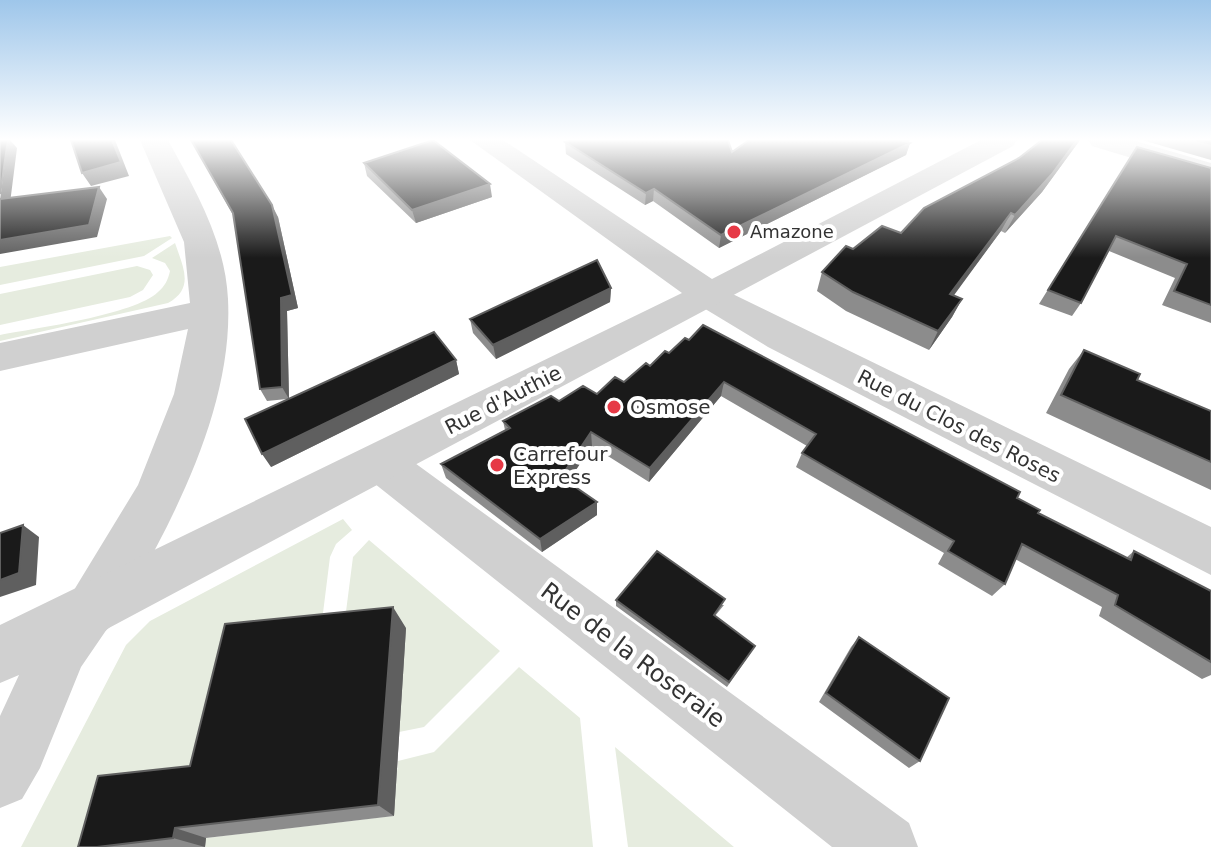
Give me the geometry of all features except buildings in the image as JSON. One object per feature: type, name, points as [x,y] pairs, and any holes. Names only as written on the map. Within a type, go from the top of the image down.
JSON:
[{"type":"street","points":[[0,777],[18,746],[60,648],[122,564],[185,428],[201,362],[210,290],[205,256],[171,180]]},
{"type":"street","name":"Rue du Clos des Roses","points":[[542,180],[710,295],[782,337],[1211,552]]},
{"type":"street","name":"Rue d'Authie","points":[[0,655],[710,295],[928,180]]},
{"type":"street","points":[[0,357],[208,312]]},
{"type":"street","name":"Rue de la Roseraie","points":[[381,463],[885,847]]},
{"type":"shaded area","points":[[172,238],[144,256],[0,285],[0,267]]},
{"type":"shaded area","points":[[175,243],[185,276],[182,291],[168,303],[0,341],[0,335],[84,320],[146,300],[163,287],[170,271],[165,263],[152,258]]},
{"type":"shaded area","points":[[137,266],[150,270],[153,275],[143,290],[130,297],[0,325],[0,294]]},
{"type":"shaded area","points":[[343,519],[352,530],[336,544],[330,557],[320,637],[218,779],[118,847],[21,847],[126,645],[150,621]]},
{"type":"shaded area","points":[[369,540],[500,651],[424,727],[399,732],[343,635],[353,557]]},
{"type":"shaded area","points":[[519,667],[580,718],[593,847],[205,847],[206,838],[393,816],[398,761],[434,752]]},
{"type":"shaded area","points":[[615,747],[734,847],[628,847]]},
{"type":"place","name":"Amazone","points":[[734,232]]},
{"type":"place","name":"Osmose","points":[[614,407]]},
{"type":"place","name":"Carrefour Express","points":[[497,465]]}]
